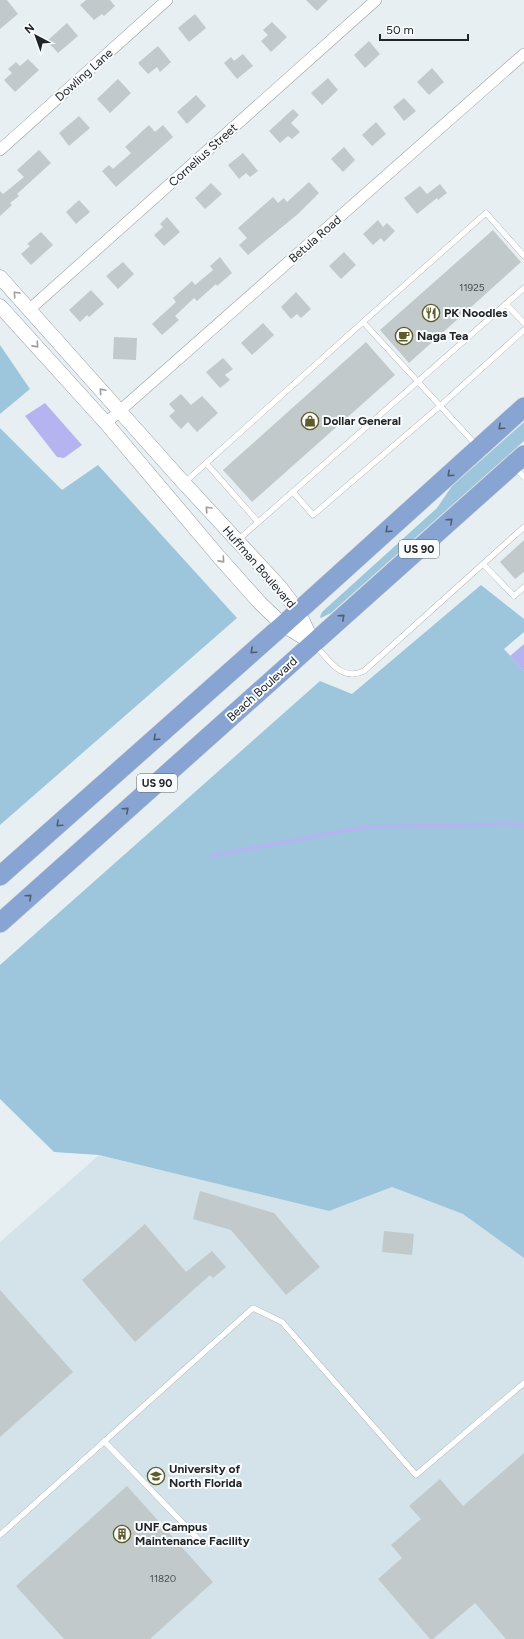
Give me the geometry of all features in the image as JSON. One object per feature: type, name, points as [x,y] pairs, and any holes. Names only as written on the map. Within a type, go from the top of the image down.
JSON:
[{"type":"highway","name":"US 90","points":[[0,876],[283,625],[524,407]]},
{"type":"highway","name":"Beach Boulevard","points":[[0,923],[313,643],[520,466]]},
{"type":"street","name":"Dowling Lane","points":[[0,150],[167,0]]},
{"type":"street","name":"Cornelius Street","points":[[30,309],[376,0]]},
{"type":"street","name":"Betula Road","points":[[106,423],[524,54]]},
{"type":"street","name":"Huffman Boulevard","points":[[0,277],[184,483],[280,587],[298,611],[313,643]]},
{"type":"street","name":"Huffman Boulevard","points":[[0,306],[106,423],[219,557],[283,625],[313,643]]},
{"type":"street","points":[[128,449],[142,455],[172,488],[177,488],[184,483]]},
{"type":"lane","points":[[184,483],[362,322],[486,213],[524,256]]},
{"type":"lane","points":[[238,540],[524,288]]},
{"type":"lane","points":[[506,304],[524,324]]},
{"type":"lane","points":[[362,322],[478,448]]},
{"type":"lane","points":[[293,492],[313,515],[440,406],[524,330]]},
{"type":"lane","points":[[206,463],[258,522]]},
{"type":"lane","points":[[313,643],[338,671],[349,674],[358,674],[364,671],[524,527]]},
{"type":"lane","points":[[483,564],[514,596],[524,587]]},
{"type":"lane","points":[[0,1535],[253,1308],[282,1322],[416,1476],[524,1383]]},
{"type":"lane","points":[[104,1441],[201,1542]]},
{"type":"shaded area","points":[[0,345],[30,389],[0,414]]},
{"type":"shaded area","points":[[524,422],[524,441],[331,613],[321,618],[320,617],[322,612],[437,508],[452,486]]},
{"type":"shaded area","points":[[0,428],[62,490],[98,465],[237,618],[0,825]]},
{"type":"shaded area","points":[[481,585],[524,619],[524,632],[504,649],[524,671],[524,1258],[463,1214],[392,1187],[329,1211],[99,1155],[54,1152],[0,1099],[0,965],[320,681],[352,694]]},
{"type":"shaded area","points":[[99,1155],[329,1211],[392,1187],[463,1214],[524,1258],[524,1639],[0,1639],[0,1242]]},
{"type":"water","points":[[45,403],[82,445],[64,458],[57,457],[25,416]]},
{"type":"water","points":[[524,644],[524,671],[510,656]]},
{"type":"building","points":[[0,0],[7,0],[18,14],[0,29]]},
{"type":"building","points":[[86,0],[110,0],[115,6],[104,16],[102,14],[94,20],[80,5]]},
{"type":"building","points":[[306,0],[328,0],[317,11]]},
{"type":"building","points":[[195,14],[206,28],[189,42],[178,28]]},
{"type":"building","points":[[272,22],[287,37],[271,52],[261,41],[268,35],[263,30]]},
{"type":"building","points":[[67,23],[78,36],[58,53],[47,41]]},
{"type":"building","points":[[369,41],[380,54],[365,68],[354,55]]},
{"type":"building","points":[[158,46],[171,62],[160,72],[157,67],[148,74],[138,63]]},
{"type":"building","points":[[243,54],[253,66],[237,79],[224,63],[231,57],[234,61]]},
{"type":"building","points":[[28,59],[39,70],[15,92],[4,80],[12,73],[8,69],[16,62],[20,66]]},
{"type":"building","points":[[432,68],[444,82],[429,95],[417,82]]},
{"type":"building","points":[[328,78],[338,90],[322,105],[311,93]]},
{"type":"building","points":[[118,79],[131,93],[110,113],[97,99]]},
{"type":"building","points":[[196,95],[206,106],[187,124],[177,112]]},
{"type":"building","points":[[404,98],[416,111],[404,121],[393,107]]},
{"type":"building","points":[[293,109],[299,115],[291,123],[300,132],[292,139],[288,136],[280,143],[269,131]]},
{"type":"building","points":[[79,116],[90,128],[69,146],[59,133]]},
{"type":"building","points":[[376,122],[386,134],[372,146],[362,135]]},
{"type":"building","points":[[149,125],[155,132],[163,125],[173,137],[116,187],[102,171],[109,165],[113,169],[131,153],[125,147]]},
{"type":"building","points":[[344,147],[355,160],[343,172],[331,159]]},
{"type":"building","points":[[39,150],[51,163],[17,194],[19,196],[10,203],[12,205],[0,216],[0,191],[3,194],[24,177],[17,170]]},
{"type":"building","points":[[243,153],[258,171],[250,177],[246,173],[239,179],[228,165]]},
{"type":"building","points":[[309,182],[319,193],[298,214],[248,255],[239,245],[247,238],[238,228],[273,197],[278,203],[284,198],[287,202]]},
{"type":"building","points":[[211,183],[222,194],[205,209],[195,198]]},
{"type":"building","points":[[440,184],[447,193],[438,200],[437,198],[417,214],[404,198],[420,186],[427,194]]},
{"type":"building","points":[[79,200],[90,212],[76,224],[66,212]]},
{"type":"building","points":[[167,217],[180,232],[164,246],[154,235],[163,227],[160,224]]},
{"type":"building","points":[[378,220],[383,227],[387,223],[395,231],[384,242],[381,238],[373,245],[363,234]]},
{"type":"building","points":[[493,230],[521,262],[409,363],[380,330]]},
{"type":"building","points":[[41,232],[53,245],[31,265],[21,254],[30,246],[27,244]]},
{"type":"building","points":[[344,252],[356,265],[341,279],[329,266]]},
{"type":"building","points":[[220,257],[232,273],[217,286],[216,284],[197,301],[194,298],[175,316],[179,320],[162,335],[152,324],[176,302],[173,298],[192,281],[195,285],[213,270],[210,266]]},
{"type":"building","points":[[123,262],[134,274],[118,289],[106,276]]},
{"type":"building","points":[[91,290],[104,304],[89,317],[87,315],[80,322],[69,310]]},
{"type":"building","points":[[296,292],[311,309],[301,318],[297,314],[291,319],[281,307]]},
{"type":"building","points":[[263,323],[274,335],[252,355],[241,343]]},
{"type":"building","points":[[114,337],[137,338],[136,360],[113,359]]},
{"type":"building","points":[[366,342],[395,375],[252,502],[223,470]]},
{"type":"building","points":[[223,358],[233,369],[225,375],[230,380],[220,388],[206,372]]},
{"type":"building","points":[[181,394],[191,405],[202,396],[218,413],[197,432],[188,422],[181,429],[169,416],[175,411],[169,404]]},
{"type":"building","points":[[524,540],[524,572],[515,579],[500,562]]},
{"type":"building","points":[[200,1191],[274,1213],[320,1267],[286,1295],[231,1230],[193,1219]]},
{"type":"building","points":[[145,1224],[186,1272],[212,1251],[226,1267],[213,1278],[210,1275],[135,1342],[82,1280]]},
{"type":"building","points":[[384,1231],[414,1234],[412,1255],[382,1252]]},
{"type":"building","points":[[0,1290],[73,1372],[0,1437]]},
{"type":"building","points":[[524,1453],[524,1639],[506,1639],[475,1603],[433,1639],[430,1639],[378,1579],[402,1558],[391,1545],[421,1519],[409,1506],[440,1479],[463,1506]]},
{"type":"building","name":"UNF Campus Maintenance Facility","points":[[127,1486],[213,1582],[150,1639],[64,1639],[16,1586]]},
{"type":"waterway","points":[[211,856],[365,827],[510,824],[524,826]]},
{"type":"place","name":"PK Noodles","points":[[431,313]]},
{"type":"place","name":"Naga Tea","points":[[404,336]]},
{"type":"place","name":"Dollar General","points":[[310,421]]},
{"type":"place","name":"University of North Florida","points":[[156,1476]]},
{"type":"place","name":"UNF Campus Maintenance Facility","points":[[122,1534]]}]
